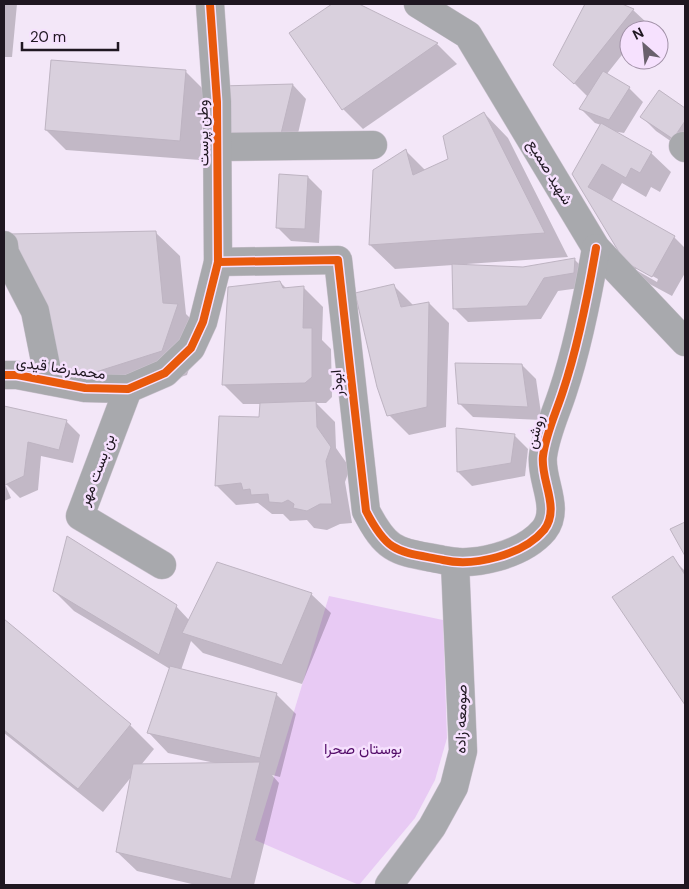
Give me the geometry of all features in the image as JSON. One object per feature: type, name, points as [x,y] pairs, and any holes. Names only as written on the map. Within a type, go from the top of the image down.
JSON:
[{"type":"street","name":"وطن پرست","points":[[210,4],[217,102],[218,262]]},
{"type":"street","name":"شهید صمیع","points":[[418,4],[468,35],[596,248],[683,332]]},
{"type":"street","points":[[218,147],[373,145]]},
{"type":"street","points":[[4,245],[5,253],[34,312],[49,381]]},
{"type":"street","name":"روشن","points":[[455,563],[505,556],[531,543],[545,528],[551,509],[542,458],[549,425],[563,391],[586,303],[596,248]]},
{"type":"street","name":"ابوذر","points":[[218,262],[338,260],[366,511],[379,537],[396,550],[455,563]]},
{"type":"street","name":"محمدرضا قیدی","points":[[4,375],[17,374],[85,388],[128,390],[164,373],[190,348],[203,322],[218,262]]},
{"type":"street","name":"بن بست مهر","points":[[128,390],[80,516],[162,565]]},
{"type":"street","name":"صومعه زاده","points":[[389,885],[432,827],[454,787],[463,751],[455,563]]},
{"type":"green space","name":"بوستان صحرا","points":[[329,596],[443,620],[447,738],[435,780],[415,818],[359,885],[255,840]]},
{"type":"building","points":[[332,4],[359,4],[438,43],[342,110],[289,33]]},
{"type":"building","points":[[585,4],[622,4],[634,9],[625,20],[619,20],[619,28],[574,84],[553,65]]},
{"type":"building","points":[[51,60],[186,70],[180,141],[45,130]]},
{"type":"building","points":[[603,71],[630,87],[609,120],[579,109]]},
{"type":"building","points":[[293,84],[279,142],[222,142],[221,86]]},
{"type":"building","points":[[659,90],[685,108],[685,121],[673,139],[640,117]]},
{"type":"building","points":[[484,112],[545,233],[369,245],[373,170],[406,149],[413,175],[448,159],[443,136]]},
{"type":"building","points":[[601,123],[652,152],[640,173],[631,168],[626,178],[602,164],[588,187],[675,236],[652,277],[625,262],[572,174]]},
{"type":"building","points":[[279,174],[308,176],[305,229],[276,228]]},
{"type":"building","points":[[156,231],[163,303],[178,304],[162,351],[80,377],[55,364],[10,234]]},
{"type":"building","points":[[575,258],[574,273],[544,278],[527,306],[453,309],[452,264],[523,267]]},
{"type":"building","points":[[280,281],[283,288],[304,286],[303,328],[312,328],[312,377],[305,383],[222,385],[228,287]]},
{"type":"building","points":[[394,284],[401,307],[429,302],[427,407],[387,416],[377,387],[355,293]]},
{"type":"building","points":[[455,363],[522,364],[528,407],[458,404]]},
{"type":"building","points":[[316,401],[317,427],[331,447],[326,461],[332,504],[320,504],[307,511],[293,508],[294,504],[288,500],[282,503],[269,502],[268,494],[251,495],[250,489],[243,490],[241,483],[215,486],[219,416],[259,417],[260,403]]},
{"type":"building","points":[[4,406],[67,420],[59,450],[28,442],[24,476],[5,485]]},
{"type":"building","points":[[456,428],[515,434],[511,463],[457,472]]},
{"type":"building","points":[[685,522],[685,556],[670,529]]},
{"type":"building","points":[[67,536],[177,605],[159,655],[53,591]]},
{"type":"building","points":[[673,556],[685,575],[685,705],[612,597]]},
{"type":"building","points":[[217,562],[312,593],[282,665],[182,633]]},
{"type":"building","points":[[4,619],[131,724],[78,789],[4,730]]},
{"type":"building","points":[[170,666],[277,693],[260,758],[147,733]]},
{"type":"building","points":[[260,762],[231,879],[116,852],[133,764]]},
{"type":"cycle path","points":[[4,375],[17,375],[85,388],[128,389],[165,373],[191,348],[203,322],[218,262],[217,102],[210,4]]},
{"type":"cycle path","points":[[218,262],[338,260],[366,511],[381,536],[396,548],[415,555],[455,562],[469,562],[497,557],[524,546],[535,539],[544,530],[549,521],[551,513],[544,475],[544,448],[578,338],[596,248]]}]
